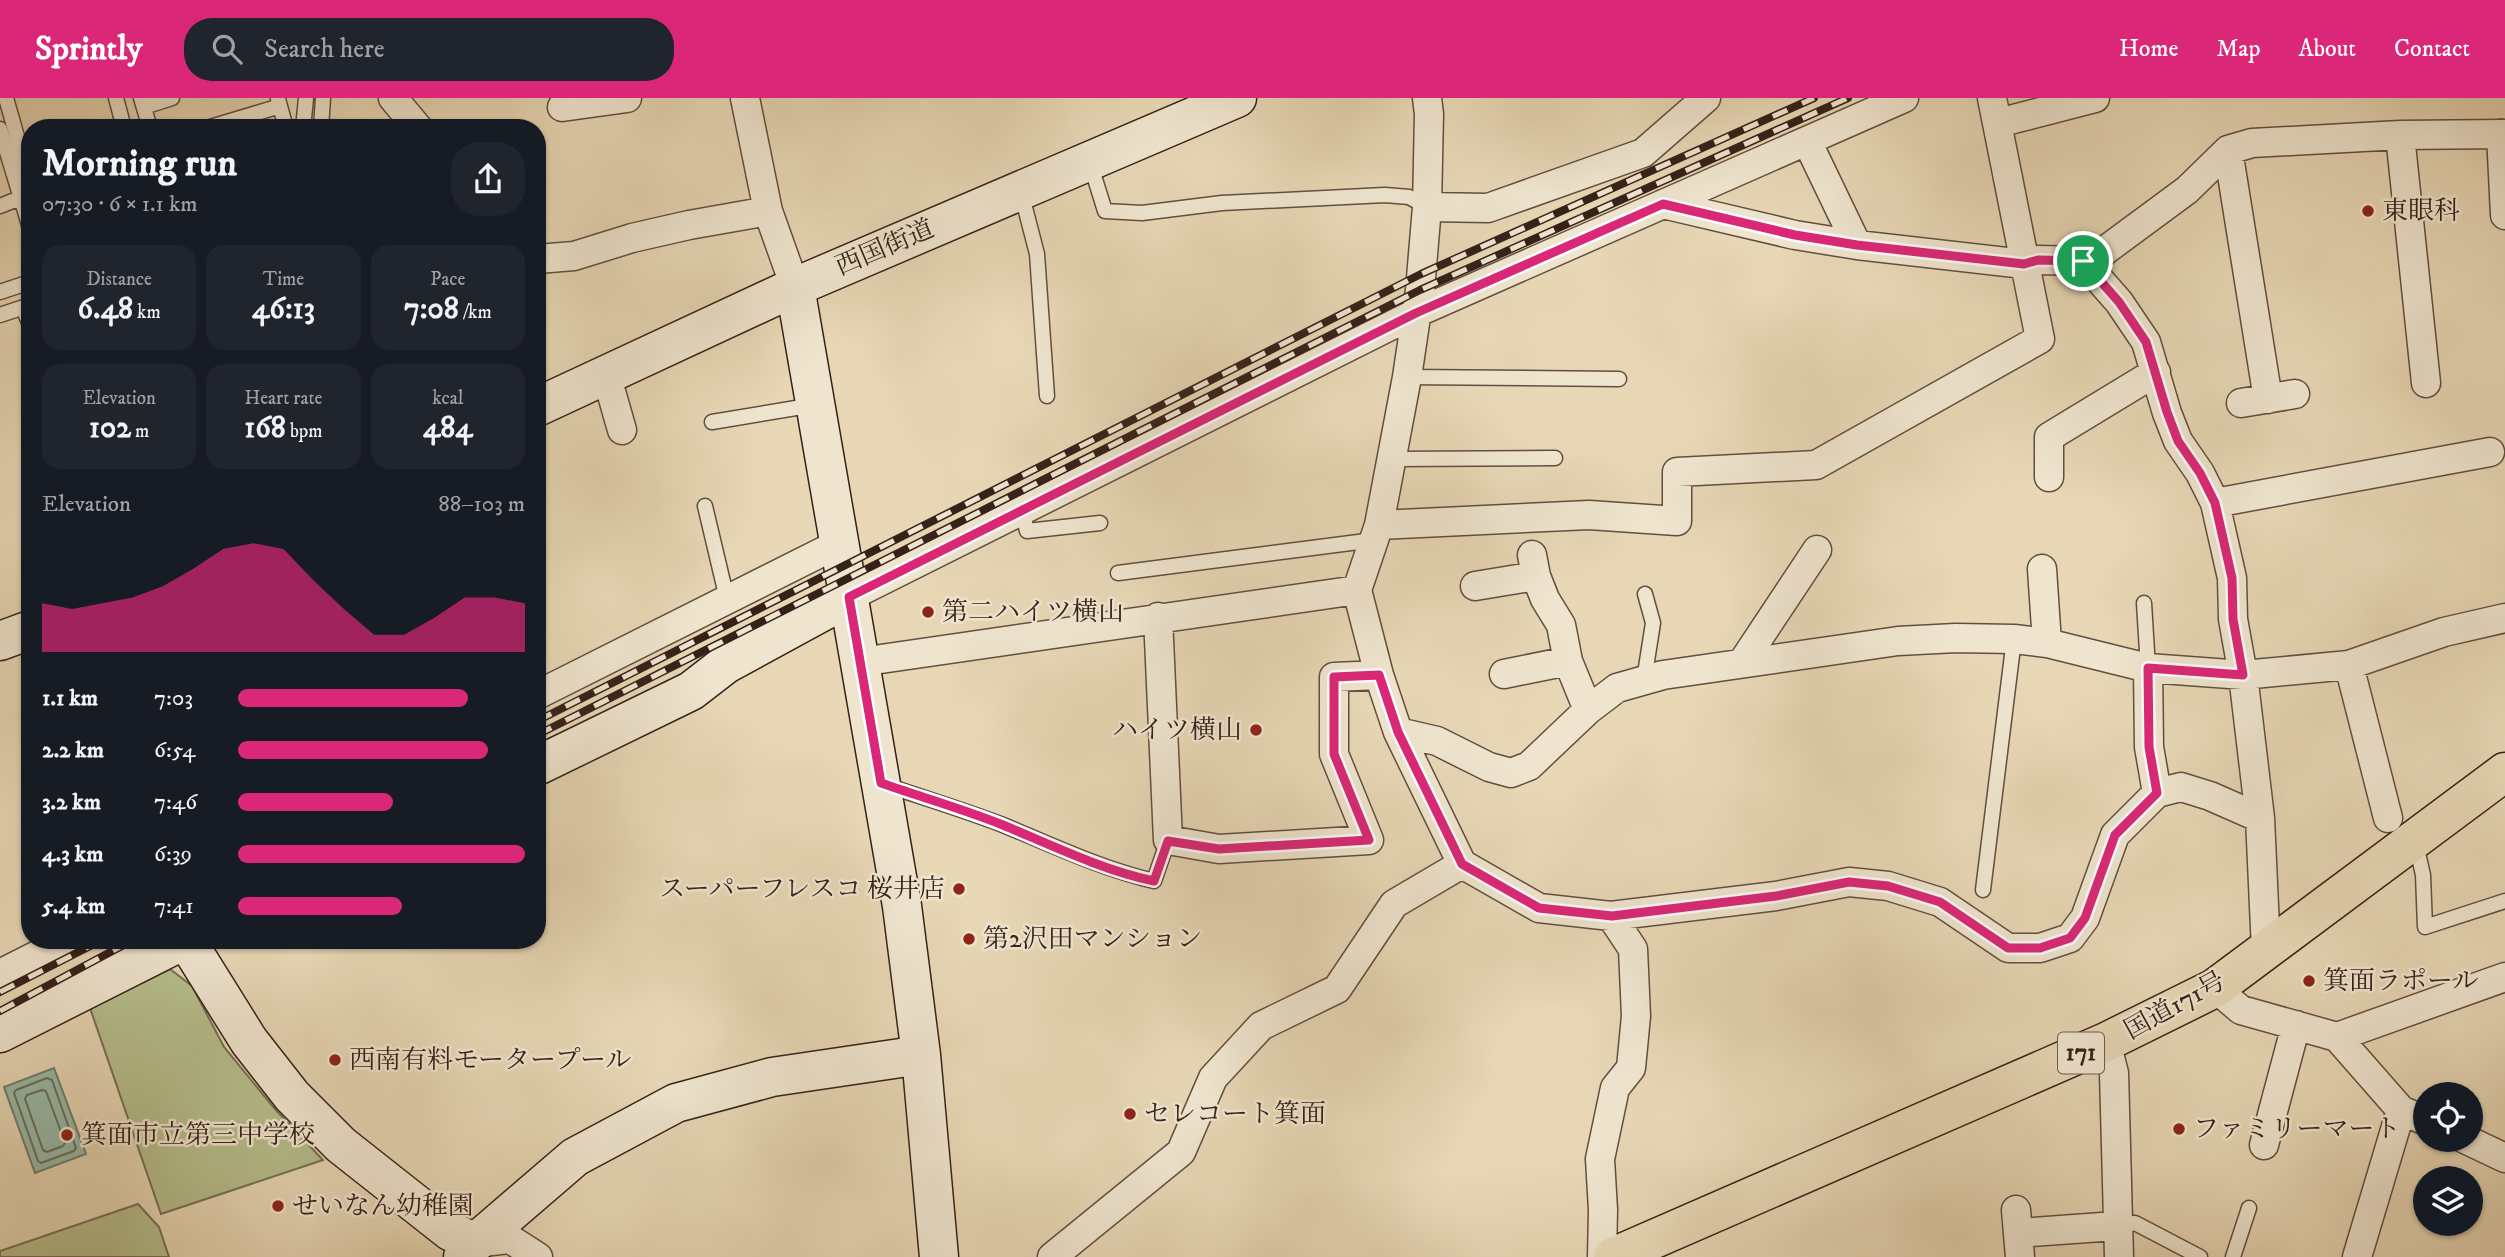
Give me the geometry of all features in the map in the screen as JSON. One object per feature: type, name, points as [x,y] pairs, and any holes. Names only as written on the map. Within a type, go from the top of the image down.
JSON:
[{"type":"highway","name":"国道171号","points":[[1613,1257],[2106,1042],[2215,988],[2266,950],[2401,829],[2505,772]]},
{"type":"street","points":[[393,98],[410,119]]},
{"type":"street","points":[[745,98],[768,211],[795,287],[902,906],[921,1055],[939,1257]]},
{"type":"street","name":"西国街道","points":[[546,403],[795,287],[1237,98]]},
{"type":"street","points":[[1427,98],[1427,207],[1407,377],[1393,459],[1376,533],[1357,590],[1379,675],[1398,732],[1462,864],[1539,908],[1612,916],[1776,896],[1849,882],[1888,886],[1940,902],[2008,948],[2040,948],[2070,938],[2085,918],[2115,835],[2157,793],[2181,787],[2210,796],[2260,818]]},
{"type":"street","points":[[1427,207],[1488,208],[1643,153],[1706,98]]},
{"type":"street","points":[[546,762],[691,691],[726,664],[849,597],[1416,313],[1904,98]]},
{"type":"street","points":[[1376,533],[1589,515],[1677,521],[1677,472],[1816,465],[2040,339],[1995,110],[2095,98]]},
{"type":"street","points":[[562,111],[633,104]]},
{"type":"street","points":[[1663,204],[1795,235],[1857,245],[2024,264],[2038,260],[2083,261],[2103,252],[2187,190],[2228,150],[2252,143],[2400,135],[2503,134],[2505,215]]},
{"type":"street","points":[[2400,135],[2426,383]]},
{"type":"street","points":[[1807,141],[1857,245]]},
{"type":"street","points":[[2228,150],[2268,399]]},
{"type":"street","points":[[546,258],[574,256],[632,238],[768,211]]},
{"type":"street","points":[[2083,261],[2119,302],[2146,342],[2178,441],[2200,473],[2215,503],[2232,578],[2233,619],[2243,675],[2260,818],[2266,950]]},
{"type":"street","points":[[2049,477],[2049,437],[2156,372]]},
{"type":"street","points":[[606,374],[622,430]]},
{"type":"street","points":[[2215,503],[2490,452]]},
{"type":"street","points":[[546,690],[839,542]]},
{"type":"street","points":[[1742,663],[1817,550]]},
{"type":"street","points":[[1475,586],[1534,566],[1545,599],[1561,625],[1568,661],[1588,710]]},
{"type":"street","points":[[2042,569],[2047,643]]},
{"type":"street","points":[[860,662],[1357,590]]},
{"type":"street","points":[[1158,617],[1168,841],[1219,849],[1369,840],[1334,754],[1334,677],[1379,675]]},
{"type":"street","points":[[1398,732],[1437,741],[1489,767],[1511,773],[1529,766],[1588,710],[1617,688],[1663,675],[1898,641],[1956,638],[2014,639],[2047,643],[2148,668],[2243,675],[2349,665],[2444,632],[2505,618]]},
{"type":"street","points":[[0,641],[21,633]]},
{"type":"street","points":[[1504,674],[1568,661]]},
{"type":"street","points":[[2349,665],[2401,829]]},
{"type":"street","points":[[2148,668],[2149,747],[2157,793]]},
{"type":"street","points":[[1052,1257],[1181,1152],[1213,1077],[1261,1026],[1338,989],[1394,904],[1462,864]]},
{"type":"street","points":[[1602,1257],[1600,1159],[1615,1088],[1631,1068],[1636,1016],[1633,949],[1612,916]]},
{"type":"street","points":[[0,974],[49,949]]},
{"type":"street","points":[[0,1033],[167,949]]},
{"type":"street","points":[[191,949],[249,1041],[292,1096],[341,1144],[450,1231],[469,1250]]},
{"type":"street","points":[[2337,1037],[2505,977]]},
{"type":"street","points":[[2215,988],[2241,1010],[2337,1037],[2413,1116],[2357,1257]]},
{"type":"street","points":[[2264,1144],[2296,1025]]},
{"type":"street","points":[[2106,1042],[2114,1073],[2116,1226],[2119,1257]]},
{"type":"street","points":[[469,1250],[575,1157],[676,1103],[772,1077],[921,1055]]},
{"type":"street","points":[[2483,1148],[2505,1158]]},
{"type":"street","points":[[2018,1233],[2116,1226]]},
{"type":"street","points":[[469,1250],[510,1239],[537,1257]]},
{"type":"lane","points":[[6,98],[21,201]]},
{"type":"lane","points":[[116,98],[122,119]]},
{"type":"lane","points":[[148,119],[143,102],[172,98]]},
{"type":"lane","points":[[304,119],[306,98]]},
{"type":"lane","points":[[322,119],[323,98]]},
{"type":"lane","points":[[232,119],[279,102],[284,119]]},
{"type":"lane","points":[[0,129],[15,154]]},
{"type":"lane","points":[[1089,161],[1105,211],[1142,213],[1223,203],[1385,195],[1409,197],[1427,207]]},
{"type":"lane","points":[[1020,191],[1037,254],[1047,396]]},
{"type":"lane","points":[[0,206],[20,198]]},
{"type":"lane","points":[[0,292],[21,285]]},
{"type":"lane","points":[[0,315],[21,308]]},
{"type":"lane","points":[[1407,377],[1619,379]]},
{"type":"lane","points":[[712,422],[816,405]]},
{"type":"lane","points":[[1393,459],[1555,457]]},
{"type":"lane","points":[[705,506],[727,599]]},
{"type":"lane","points":[[1022,511],[1027,531],[1100,523]]},
{"type":"lane","points":[[1118,573],[1376,533]]},
{"type":"lane","points":[[1644,680],[1653,623],[1645,594]]},
{"type":"lane","points":[[2144,603],[2148,668]]},
{"type":"lane","points":[[1983,890],[2014,639]]},
{"type":"lane","points":[[881,783],[1002,825],[1051,847],[1154,881],[1168,841]]},
{"type":"lane","points":[[2401,829],[2423,875],[2425,927],[2505,901]]},
{"type":"lane","points":[[2233,1257],[2249,1208]]},
{"type":"lane","points":[[2116,1226],[2135,1223],[2200,1257]]},
{"type":"shaded area","points":[[170,969],[192,986],[224,1047],[274,1108],[323,1160],[161,1214],[90,1008]]},
{"type":"shaded area","points":[[138,1204],[159,1227],[169,1257],[0,1257],[0,1251]]},
{"type":"water","points":[[54,1068],[86,1154],[35,1173],[4,1087]]},
{"type":"railway","points":[[546,716],[1421,274],[1814,98]]},
{"type":"railway","points":[[546,730],[1420,290],[1848,98]]},
{"type":"railway","points":[[0,992],[84,949]]},
{"type":"railway","points":[[0,1011],[116,949]]},
{"type":"place","name":"東眼科","points":[[2368,211]]},
{"type":"place","name":"第二ハイツ横山","points":[[928,612]]},
{"type":"place","name":"ハイツ横山","points":[[1256,730]]},
{"type":"place","name":"スーパーフレスコ 桜井店","points":[[959,889]]},
{"type":"place","name":"第2沢田マンション","points":[[969,939]]},
{"type":"place","name":"箕面ラポール","points":[[2309,981]]},
{"type":"place","name":"西南有料モータープール","points":[[335,1060]]},
{"type":"place","name":"セレコート箕面","points":[[1130,1114]]},
{"type":"place","name":"ファミリーマート","points":[[2179,1129]]},
{"type":"place","name":"箕面市立第三中学校","points":[[67,1135]]},
{"type":"place","name":"せいなん幼稚園","points":[[278,1206]]},
{"type":"route","points":[[1663,204],[1795,235],[1857,245],[2024,264],[2038,260],[2083,261],[2119,302],[2146,342],[2178,441],[2200,473],[2215,503],[2232,578],[2233,619],[2243,675],[2148,668],[2149,747],[2157,793],[2115,835],[2085,918],[2070,938],[2040,948],[2008,948],[1940,902],[1888,886],[1849,882],[1776,896],[1612,916],[1539,908],[1462,864],[1398,732],[1379,675],[1334,677],[1334,754],[1369,840],[1219,849],[1168,841],[1154,881],[1051,847],[1002,825],[881,783],[849,597],[1416,313],[1663,204]]}]
